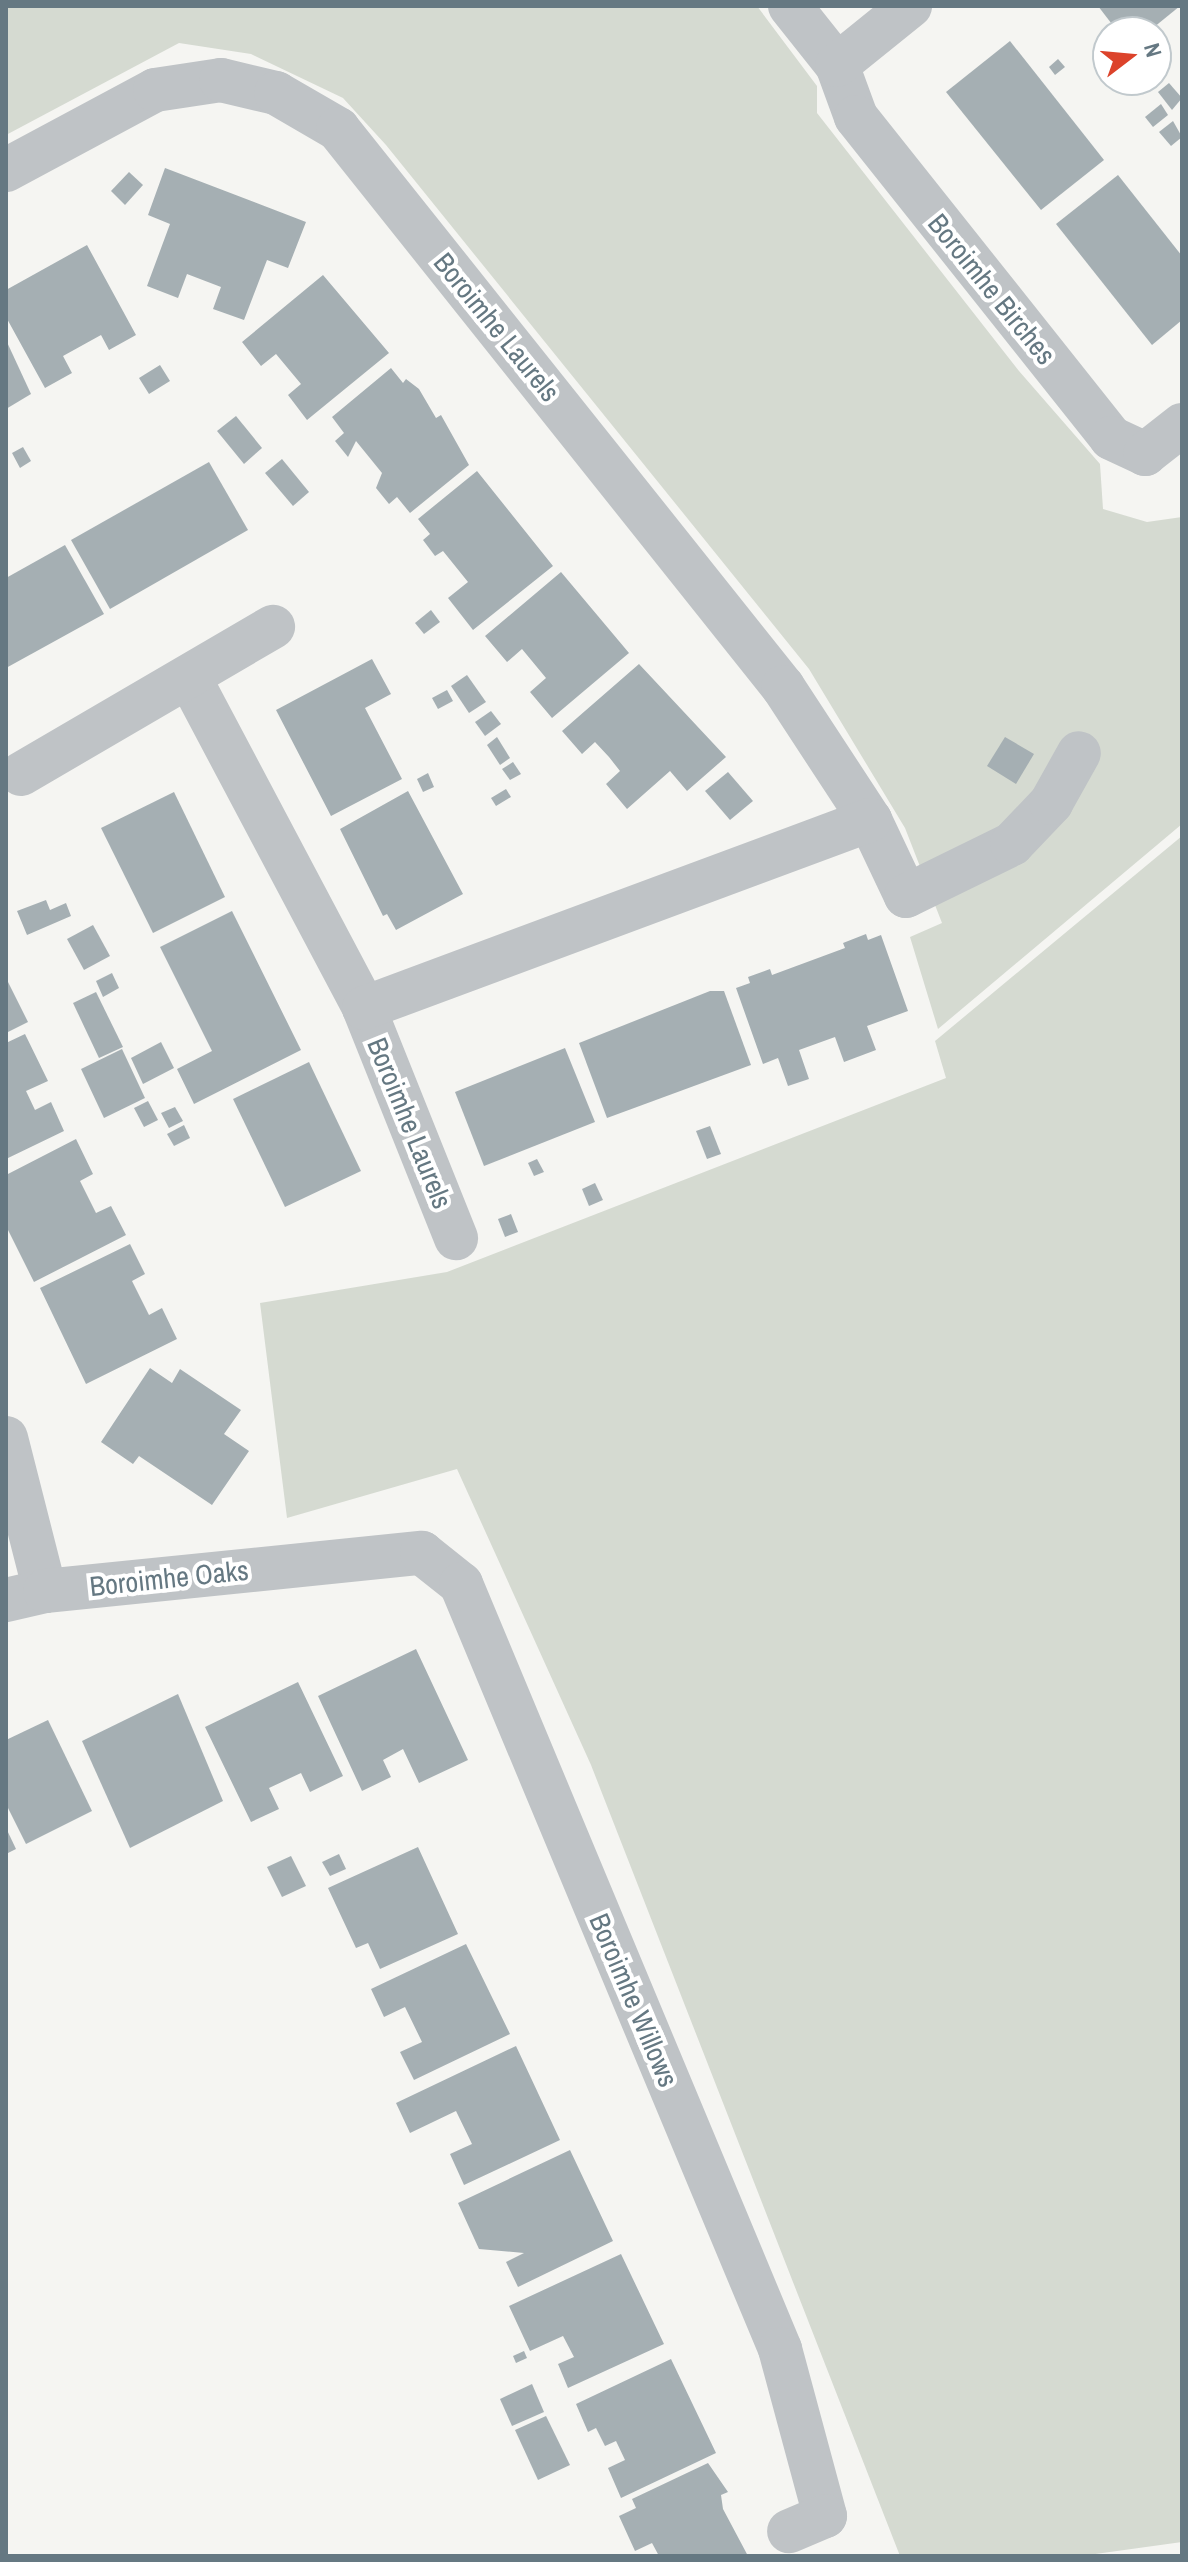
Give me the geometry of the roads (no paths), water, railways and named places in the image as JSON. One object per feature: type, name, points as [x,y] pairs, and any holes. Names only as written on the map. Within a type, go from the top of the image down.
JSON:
[{"type":"street","name":"Boroimhe Birches","points":[[790,6],[837,65],[856,117],[1111,438],[1145,454],[1182,425]]},
{"type":"street","points":[[837,65],[910,6]]},
{"type":"street","name":"Boroimhe Laurels","points":[[6,170],[155,90],[221,80],[276,93],[338,129],[783,687],[870,820],[906,896],[1012,844],[1051,803],[1079,753]]},
{"type":"street","points":[[21,774],[273,627]]},
{"type":"street","name":"Boroimhe Laurels","points":[[189,677],[364,1008],[456,1238]]},
{"type":"street","name":"Boroimhe Laurels","points":[[364,1008],[870,820]]},
{"type":"street","points":[[6,1438],[26,1595]]},
{"type":"street","name":"Boroimhe Willows","points":[[332,1562],[422,1553],[461,1584],[780,2349],[825,2516],[789,2531]]},
{"type":"street","name":"Boroimhe Oaks","points":[[26,1595],[332,1562]]}]
